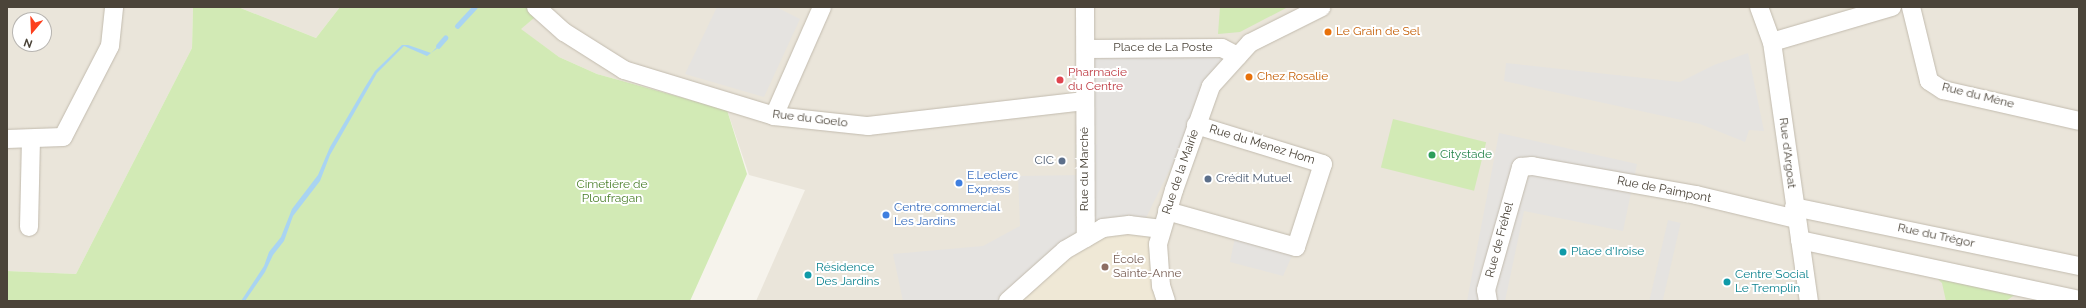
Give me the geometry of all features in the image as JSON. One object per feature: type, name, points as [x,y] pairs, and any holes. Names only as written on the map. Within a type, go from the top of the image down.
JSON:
[{"type":"street","points":[[7,139],[63,137],[110,46],[114,7]]},
{"type":"street","name":"Rue du Goelo","points":[[536,7],[564,32],[624,70],[774,116],[868,126],[1085,101]]},
{"type":"street","points":[[774,116],[822,7]]},
{"type":"street","name":"Rue du Marché","points":[[1085,7],[1087,49],[1085,101],[1086,238]]},
{"type":"street","name":"Rue de la Mairie","points":[[1166,301],[1161,286],[1158,248],[1162,229],[1196,125],[1211,86],[1250,43],[1322,7]]},
{"type":"street","name":"Rue d'Argoat","points":[[1759,7],[1772,42],[1808,301]]},
{"type":"street","points":[[1772,42],[1892,7]]},
{"type":"street","name":"Rue du Mène","points":[[1911,7],[1929,82],[1943,90],[2079,120]]},
{"type":"street","name":"Place de La Poste","points":[[1087,49],[1222,48],[1238,56]]},
{"type":"street","name":"Rue du Menez Hom","points":[[1168,212],[1296,247],[1323,164],[1196,125]]},
{"type":"street","points":[[29,227],[31,139]]},
{"type":"street","name":"Rue de Paimpont","points":[[1516,179],[1521,167],[1532,166],[1795,213]]},
{"type":"street","name":"Rue de Fréhel","points":[[1488,301],[1486,290],[1516,179]]},
{"type":"street","name":"Rue du Trégor","points":[[1795,213],[2079,266]]},
{"type":"street","points":[[1008,301],[1065,250],[1103,228],[1123,226],[1162,229]]},
{"type":"street","points":[[1800,240],[2079,300]]},
{"type":"shaded area","points":[[7,7],[193,7],[192,48],[76,274],[7,271]]},
{"type":"shaded area","points":[[238,7],[340,7],[316,38]]},
{"type":"shaded area","points":[[547,7],[2079,7],[2079,301],[756,301],[805,190],[749,175],[727,110],[597,74],[559,57],[520,29]]},
{"type":"shaded area","points":[[717,7],[776,7],[800,19],[764,97],[685,74]]},
{"type":"shaded area","points":[[1087,49],[1238,56],[1211,86],[1142,226],[1103,228],[1010,301],[903,301],[893,254],[983,246],[1020,226],[1018,176],[1085,175]]},
{"type":"shaded area","points":[[1748,53],[1764,131],[1749,130],[1745,142],[1700,124],[1504,81],[1506,63],[1680,82],[1714,65]]},
{"type":"shaded area","points":[[1499,133],[1637,164],[1623,231],[1524,211],[1505,301],[1467,301]]},
{"type":"shaded area","points":[[1668,220],[1681,223],[1663,301],[1649,301]]},
{"type":"shaded area","name":"École Sainte-Anne","points":[[1142,226],[1158,244],[1166,301],[1008,301],[1085,239]]},
{"type":"shaded area","points":[[1236,232],[1299,240],[1283,276],[1230,262]]},
{"type":"green space","name":"Cimetière de Ploufragan","points":[[193,7],[238,7],[316,38],[340,7],[547,7],[521,29],[559,57],[597,74],[727,110],[747,174],[690,301],[7,301],[7,271],[76,274],[192,48]]},
{"type":"green space","points":[[1220,7],[1288,7],[1240,32],[1218,34]]},
{"type":"green space","name":"Citystade","points":[[1393,119],[1486,142],[1474,191],[1381,168]]},
{"type":"green space","points":[[1936,277],[2016,294],[2006,301],[1946,301],[1942,283]]},
{"type":"water","points":[[402,45],[408,45],[431,53],[427,56],[404,46],[377,73],[330,155],[320,181],[293,216],[284,241],[273,255],[265,272],[245,301],[241,301],[264,266],[269,252],[281,237],[292,209],[318,175],[330,147],[375,71]]},
{"type":"waterway","points":[[457,26],[475,7]]},
{"type":"waterway","points":[[438,46],[445,38]]},
{"type":"place","name":"Le Grain de Sel","points":[[1328,32]]},
{"type":"place","name":"Chez Rosalie","points":[[1249,77]]},
{"type":"place","name":"Pharmacie du Centre","points":[[1060,80]]},
{"type":"place","name":"Citystade","points":[[1432,155]]},
{"type":"place","name":"CIC","points":[[1062,161]]},
{"type":"place","name":"Crédit Mutuel","points":[[1208,179]]},
{"type":"place","name":"E.Leclerc Express","points":[[959,183]]},
{"type":"place","name":"Centre commercial Les Jardins","points":[[886,215]]},
{"type":"place","name":"Place d'Iroise","points":[[1563,252]]},
{"type":"place","name":"École Sainte-Anne","points":[[1105,267]]},
{"type":"place","name":"Résidence Des Jardins","points":[[808,275]]},
{"type":"place","name":"Centre Social Le Tremplin","points":[[1727,282]]}]
